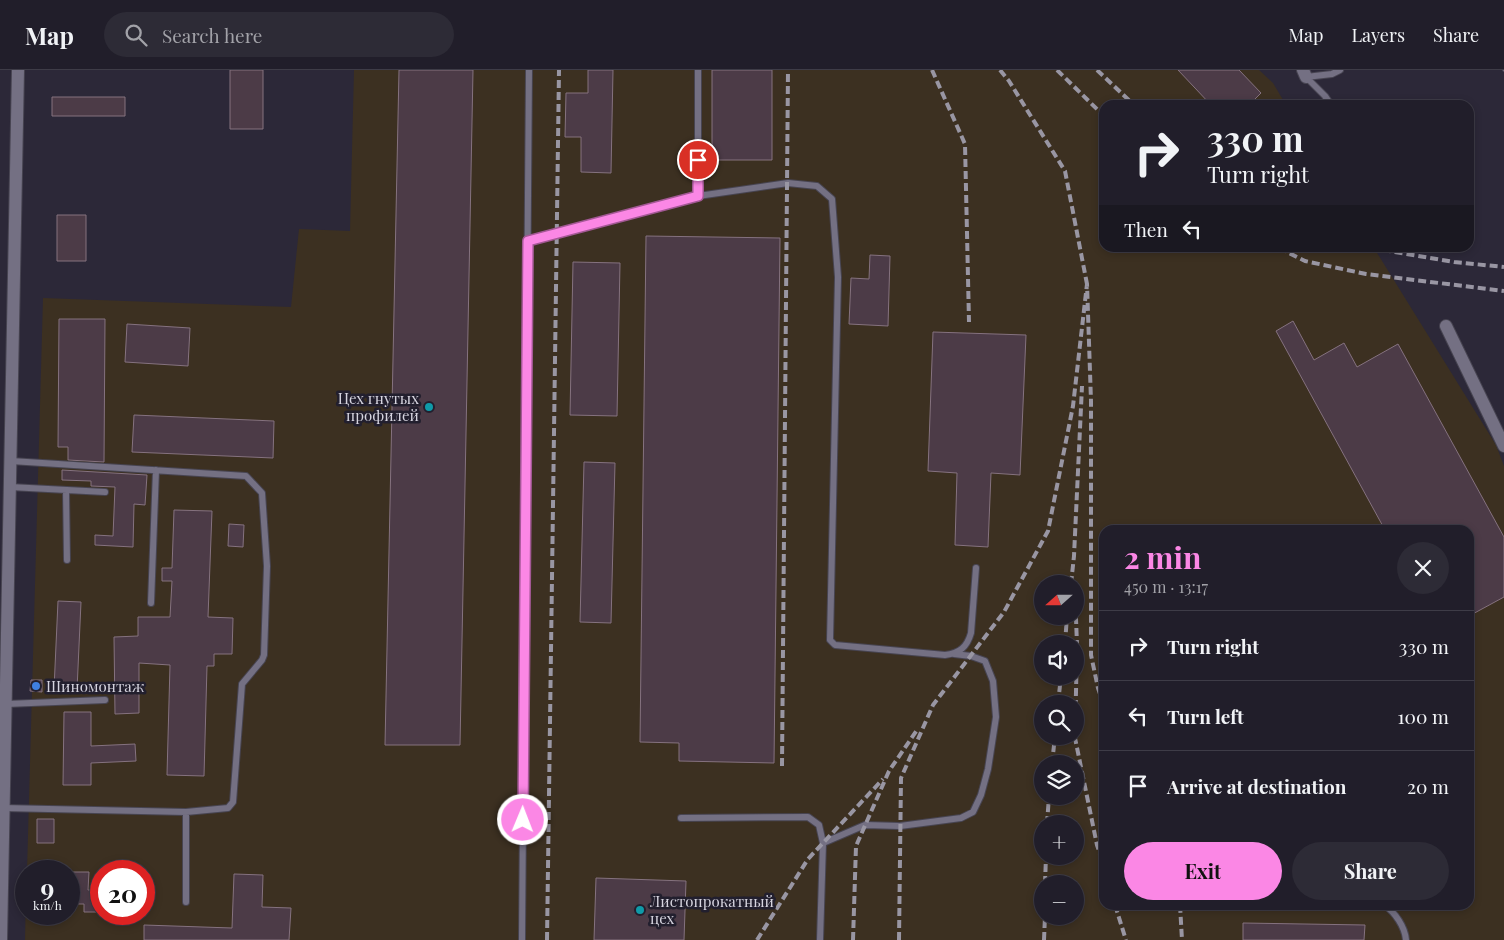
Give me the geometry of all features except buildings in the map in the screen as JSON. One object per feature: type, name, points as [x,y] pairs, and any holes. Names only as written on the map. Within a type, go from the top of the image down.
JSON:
[{"type":"street","points":[[1,940],[18,70]]},
{"type":"street","points":[[1446,326],[1504,446]]},
{"type":"lane","points":[[522,940],[529,70]]},
{"type":"lane","points":[[698,70],[698,196]]},
{"type":"lane","points":[[1305,73],[1332,74],[1340,70]]},
{"type":"lane","points":[[1305,73],[1327,100]]},
{"type":"lane","points":[[528,241],[698,196],[788,183],[817,186],[832,199],[838,277],[830,640],[835,645],[945,655],[954,654],[971,656],[985,661],[993,681],[996,716],[981,795],[973,812],[961,818],[900,826],[866,825],[822,843]]},
{"type":"lane","points":[[3,808],[186,812],[228,808],[233,802],[242,684],[264,655],[267,566],[262,493],[246,476],[11,461]]},
{"type":"lane","points":[[151,603],[156,470]]},
{"type":"lane","points":[[10,487],[105,492]]},
{"type":"lane","points":[[66,490],[67,560]]},
{"type":"lane","points":[[954,654],[968,642],[971,633],[976,568]]},
{"type":"lane","points":[[6,704],[105,700]]},
{"type":"lane","points":[[186,812],[186,902]]},
{"type":"lane","points":[[681,818],[808,817],[819,825],[822,843],[820,940]]},
{"type":"lane","points":[[1389,910],[1396,916],[1406,940]]},
{"type":"shaded area","points":[[354,70],[1259,70],[1273,83],[1283,100],[1099,100],[1099,252],[1376,252],[1496,445],[1504,466],[1504,940],[25,940],[25,925],[80,925],[80,860],[27,860],[43,298],[291,307],[299,229],[350,231]]},
{"type":"railway","points":[[547,940],[559,70]]},
{"type":"railway","points":[[782,766],[788,70]]},
{"type":"railway","points":[[932,70],[965,144],[969,322]]},
{"type":"railway","points":[[1000,70],[1009,81],[1065,171],[1087,289]]},
{"type":"railway","points":[[1057,70],[1099,111]]},
{"type":"railway","points":[[1097,70],[1129,100]]},
{"type":"railway","points":[[1287,252],[1305,261],[1366,274],[1504,291]]},
{"type":"railway","points":[[1395,252],[1454,262],[1504,267]]},
{"type":"railway","points":[[899,940],[901,778],[933,705],[1004,612],[1048,531],[1073,406],[1087,284],[1091,401],[1091,655],[1099,691]]},
{"type":"railway","points":[[1072,575],[1082,386]]},
{"type":"railway","points":[[1066,625],[1066,635]]},
{"type":"railway","points":[[1076,625],[1075,738],[1099,851]]},
{"type":"railway","points":[[1059,695],[1060,685]]},
{"type":"railway","points":[[853,940],[856,846],[889,771],[917,730]]},
{"type":"railway","points":[[1053,755],[1054,745]]},
{"type":"railway","points":[[757,940],[808,859],[883,779]]},
{"type":"railway","points":[[1048,805],[1048,815]]},
{"type":"railway","points":[[1045,875],[1046,865]]},
{"type":"railway","points":[[1117,910],[1126,940]]},
{"type":"railway","points":[[1180,910],[1182,940]]},
{"type":"railway","points":[[1044,940],[1045,925]]},
{"type":"place","name":"Цех гнутых профилей","points":[[429,407]]},
{"type":"place","name":"Шиномонтаж","points":[[36,686]]},
{"type":"place","name":"Листопрокатный цех","points":[[640,910]]},
{"type":"route","points":[[523,820],[528,241],[698,196],[698,160]]}]
